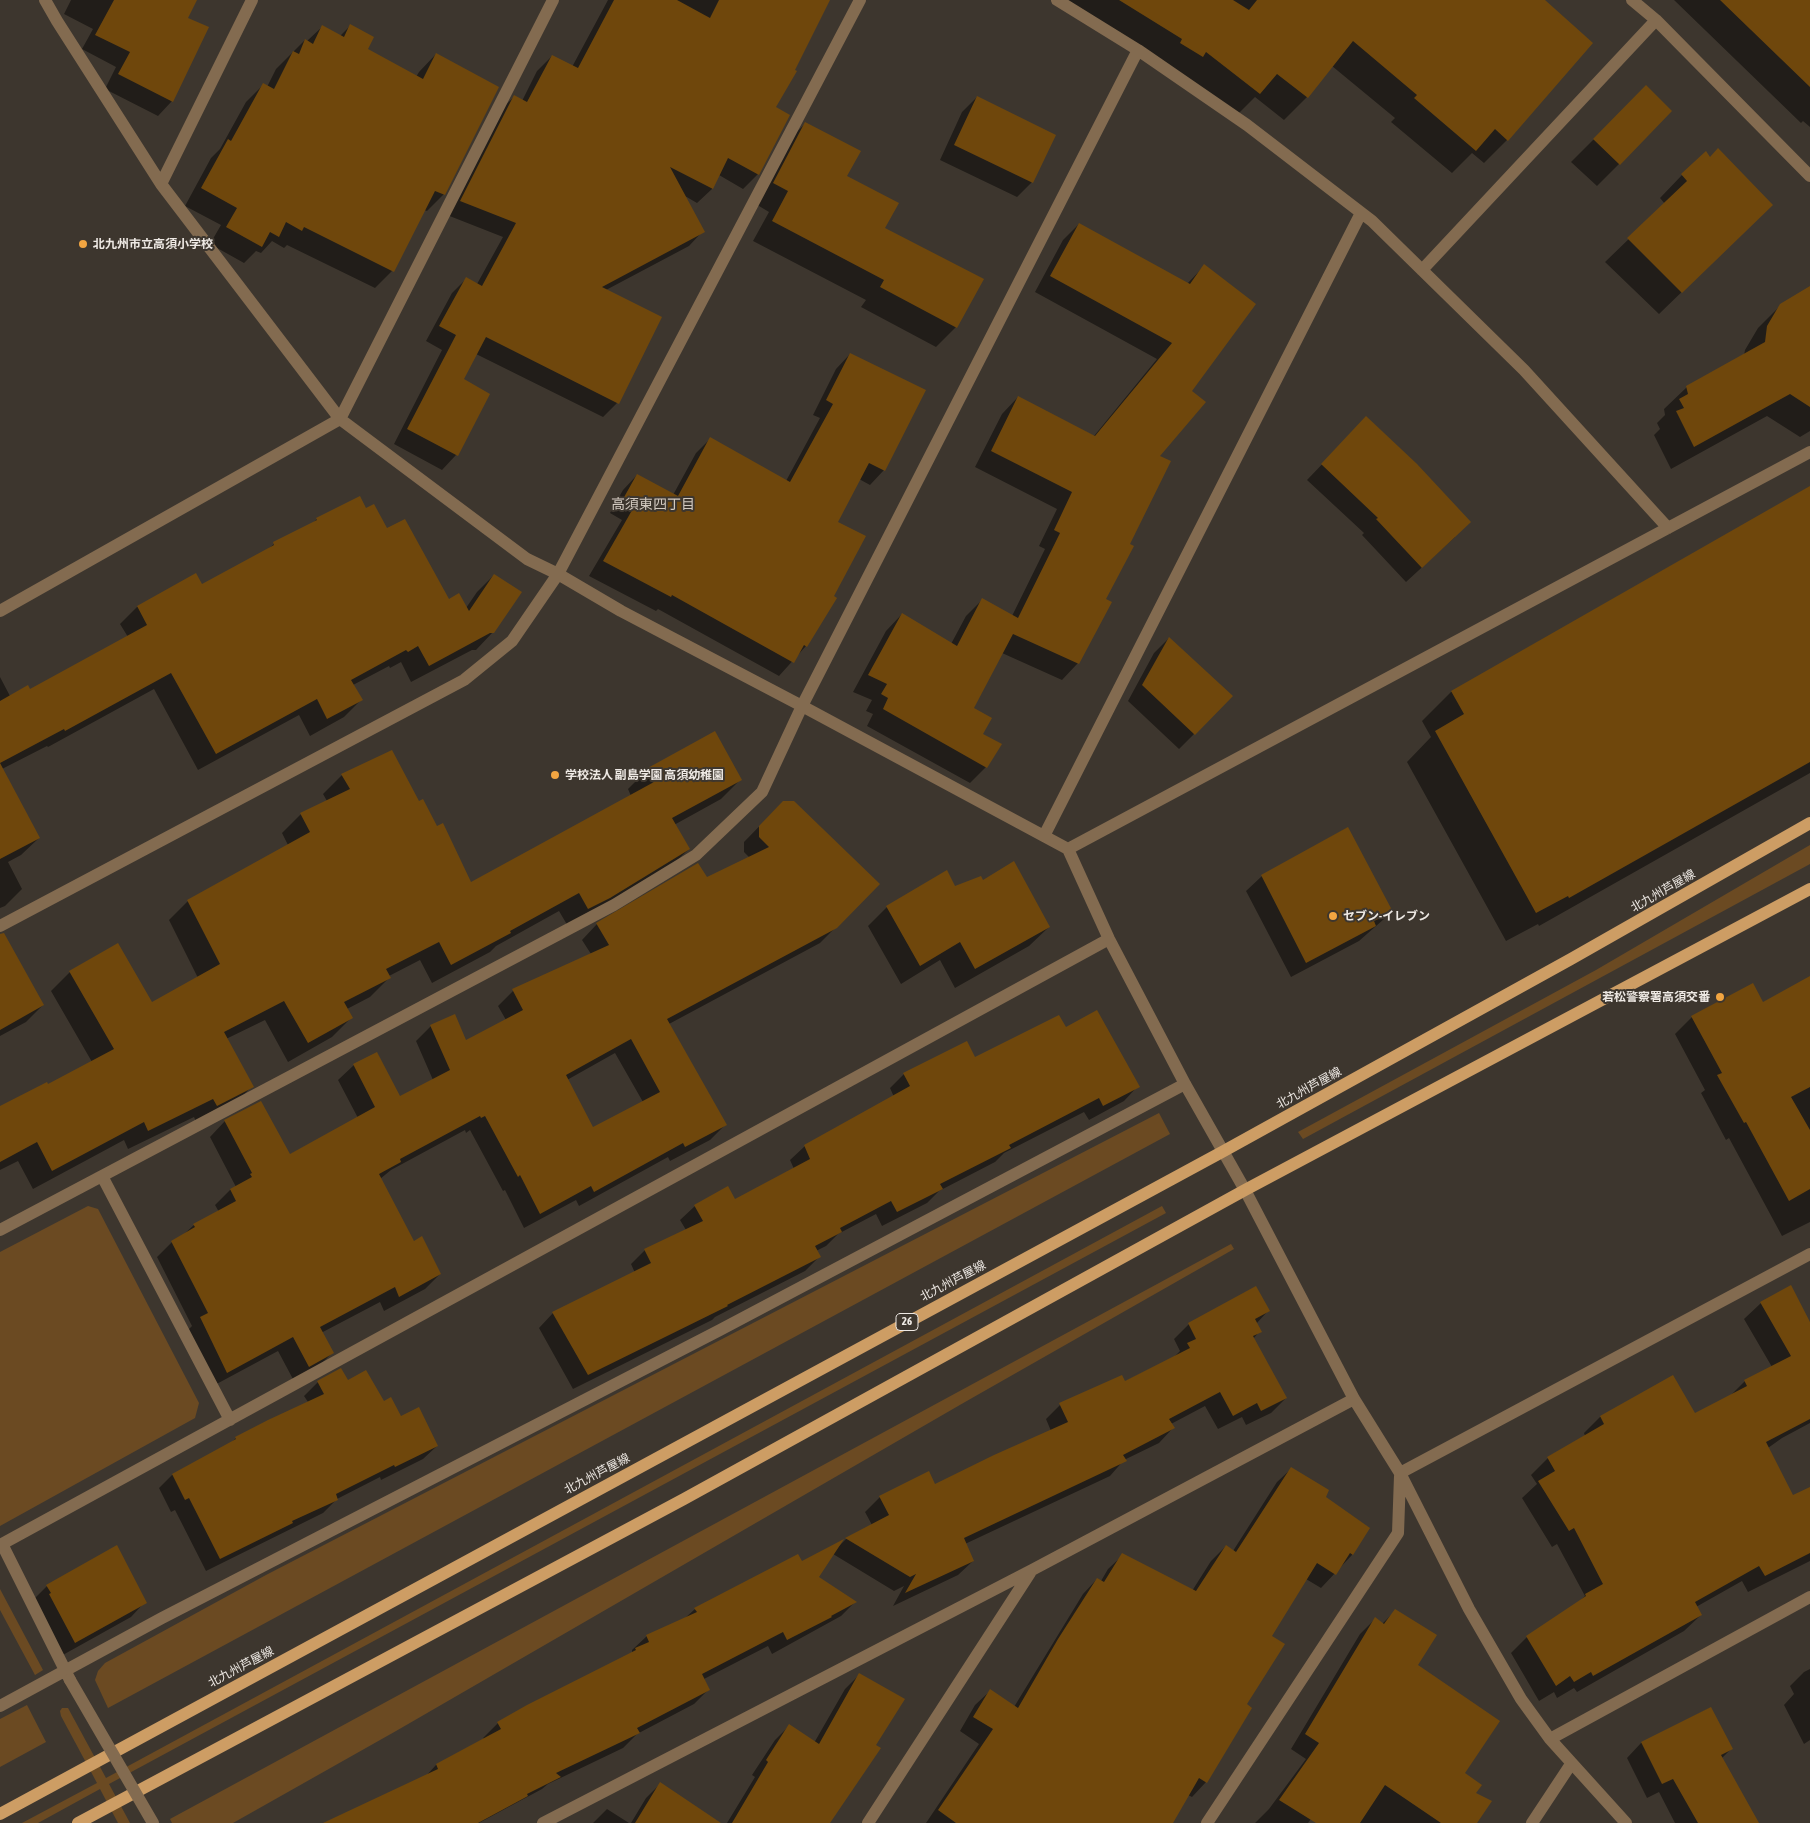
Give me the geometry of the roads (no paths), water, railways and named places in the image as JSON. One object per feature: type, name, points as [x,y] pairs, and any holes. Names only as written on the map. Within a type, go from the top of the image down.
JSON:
[{"type":"main road","name":"北九州芦屋線","points":[[0,1814],[1222,1152],[1571,959],[1810,823]]},
{"type":"main road","points":[[78,1823],[675,1504],[1245,1190],[1810,889]]},
{"type":"street","points":[[45,0],[57,22],[161,184],[340,419],[527,559],[1068,849],[1109,939],[1185,1084],[1245,1190],[1354,1399],[1400,1473],[1469,1609],[1521,1699],[1550,1739],[1626,1823]]},
{"type":"street","points":[[161,184],[252,0]]},
{"type":"street","points":[[0,611],[340,419],[553,0]]},
{"type":"street","points":[[0,926],[464,680],[512,641],[558,574],[860,0]]},
{"type":"street","points":[[1057,0],[1138,50],[1247,125],[1372,221],[1524,370],[1668,528]]},
{"type":"street","points":[[1632,0],[1656,20],[1810,176]]},
{"type":"street","points":[[1422,270],[1656,20]]},
{"type":"street","points":[[0,1230],[614,905],[696,855],[762,792],[802,706],[1138,50]]},
{"type":"street","points":[[1044,836],[1361,213]]},
{"type":"street","points":[[1068,849],[1810,452]]},
{"type":"street","points":[[153,1823],[68,1675],[2,1544],[1109,939]]},
{"type":"street","points":[[0,1706],[68,1675],[391,1498],[720,1330],[1185,1084]]},
{"type":"street","points":[[102,1176],[230,1420]]},
{"type":"street","points":[[1400,1473],[1810,1254]]},
{"type":"street","points":[[543,1823],[1032,1570],[1354,1399]]},
{"type":"street","points":[[1207,1823],[1398,1533],[1400,1473]]},
{"type":"street","points":[[868,1823],[1032,1570]]},
{"type":"street","points":[[1550,1739],[1810,1597]]},
{"type":"street","points":[[1532,1823],[1571,1764]]},
{"type":"place","name":"北九州市立高須小学校","points":[[83,244]]},
{"type":"place","name":"学校法人 副島学園 高須幼稚園","points":[[555,775]]},
{"type":"place","name":"セブン-イレブン","points":[[1333,916]]},
{"type":"place","name":"若松警察署高須交番","points":[[1720,997]]},
{"type":"district","name":"高須東四丁目","points":[[653,505]]}]
